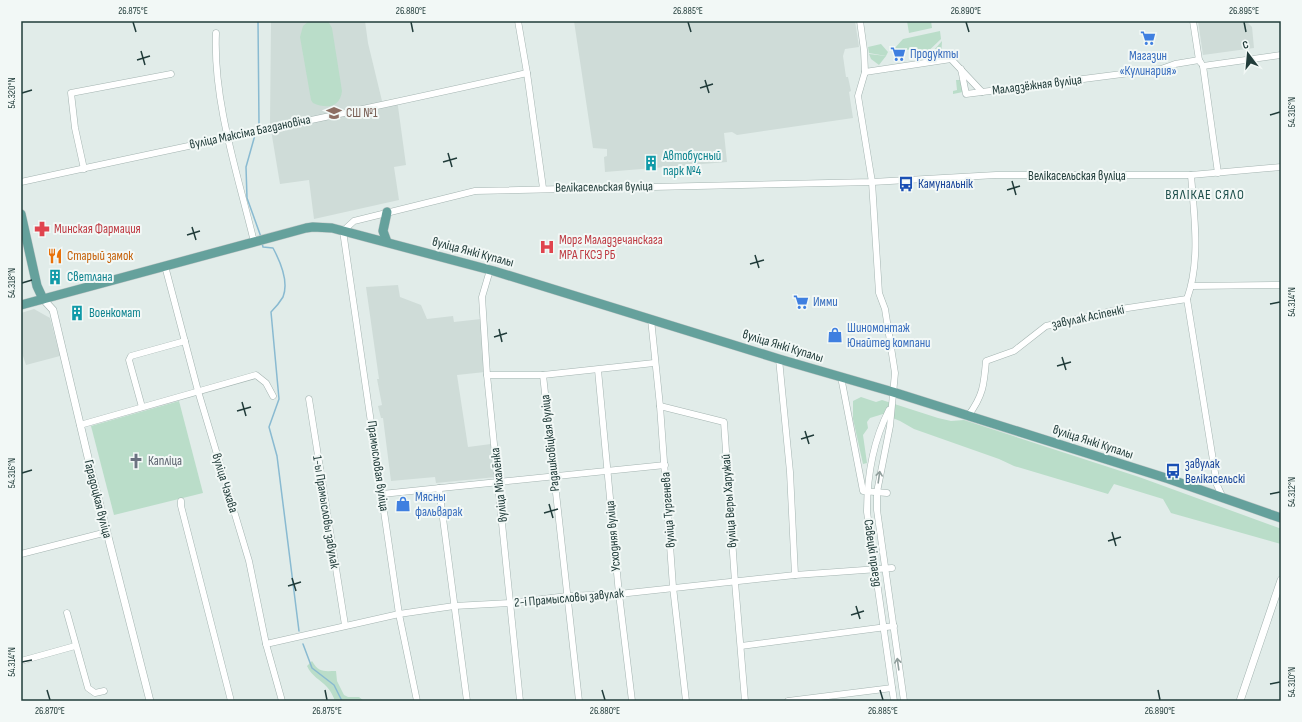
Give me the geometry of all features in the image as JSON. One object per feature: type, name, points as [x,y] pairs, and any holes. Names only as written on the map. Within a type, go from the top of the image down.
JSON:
[{"type":"main road","points":[[387,212],[383,231],[387,242]]},
{"type":"main road","points":[[21,214],[37,286],[44,299]]},
{"type":"main road","name":"вуліца Янкі Купалы","points":[[254,242],[313,227],[343,231],[387,242],[490,270],[779,359],[893,392],[1169,479],[1281,518]]},
{"type":"main road","points":[[21,305],[254,242]]},
{"type":"street","points":[[518,21],[527,73],[543,188]]},
{"type":"street","points":[[860,21],[865,72],[858,96],[872,182],[879,293],[885,309],[895,374],[893,392]]},
{"type":"street","points":[[1193,21],[1199,60],[1204,66],[1218,173]]},
{"type":"street","points":[[216,33],[215,53],[227,136],[254,242]]},
{"type":"street","points":[[1204,66],[1281,54]]},
{"type":"street","name":"Маладзёжная вуліца","points":[[865,72],[952,59],[982,92],[1161,70],[1175,64],[1199,60]]},
{"type":"street","points":[[961,69],[966,94],[982,92]]},
{"type":"street","name":"вуліца Максіма Багдановіча","points":[[21,182],[227,136],[376,107],[527,73]]},
{"type":"street","points":[[84,169],[75,128],[71,93],[171,74]]},
{"type":"street","name":"Велікасельская вуліца","points":[[343,231],[347,225],[354,221],[475,191],[543,188],[872,182],[996,176],[1191,175],[1281,167]]},
{"type":"street","points":[[1191,175],[1196,245],[1192,286],[1187,299],[1217,485],[1224,499]]},
{"type":"street","name":"Прамысловая вуліца","points":[[343,231],[400,614],[417,701]]},
{"type":"street","name":"вуліца Чэхава","points":[[166,266],[198,391],[249,562],[266,644],[280,700]]},
{"type":"street","name":"вуліца Міхалёнка","points":[[490,270],[482,297],[487,375],[499,481],[520,701]]},
{"type":"street","points":[[1192,286],[1281,285]]},
{"type":"street","name":"Гарадоцкая вуліца","points":[[44,299],[53,310],[80,425],[150,701]]},
{"type":"street","name":"завулак Асіпенкі","points":[[968,416],[978,402],[984,386],[986,361],[1014,352],[1046,326],[1121,309],[1187,299]]},
{"type":"street","name":"вуліца Тургенева","points":[[651,319],[654,363],[660,406],[665,465],[673,587],[686,701]]},
{"type":"street","points":[[142,407],[129,360],[131,356],[185,341]]},
{"type":"street","points":[[779,359],[790,472],[795,575]]},
{"type":"street","points":[[487,375],[543,375],[654,363]]},
{"type":"street","name":"Усходняя вуліца","points":[[598,370],[619,594],[632,701]]},
{"type":"street","points":[[80,425],[256,375],[266,383],[273,396]]},
{"type":"street","name":"Радашковіцкая вуліца","points":[[543,375],[579,701]]},
{"type":"street","name":"Савецкі праезд","points":[[841,377],[865,491],[894,701]]},
{"type":"street","name":"Савецкі праезд","points":[[893,392],[890,408],[890,426],[877,492],[878,510],[889,568],[894,626],[904,701]]},
{"type":"street","name":"1-ы Прамысловы завулак","points":[[309,399],[345,625]]},
{"type":"street","name":"вуліца Веры Харужай","points":[[660,406],[724,422],[745,701]]},
{"type":"street","name":"Савецкі праезд","points":[[865,491],[880,428],[890,408]]},
{"type":"street","points":[[382,494],[665,465]]},
{"type":"street","points":[[438,488],[467,701]]},
{"type":"street","points":[[865,491],[887,493]]},
{"type":"street","points":[[181,501],[194,562],[231,701]]},
{"type":"street","points":[[21,554],[107,532]]},
{"type":"street","name":"2-і Прамысловы завулак","points":[[266,644],[345,625],[400,614],[454,606],[510,603],[567,596],[619,594],[795,575],[889,568]]},
{"type":"street","points":[[1240,701],[1281,580]]},
{"type":"street","points":[[67,613],[88,688],[95,693],[104,691]]},
{"type":"street","points":[[741,646],[894,626]]},
{"type":"street","points":[[21,661],[75,646]]},
{"type":"street","points":[[788,701],[892,688]]},
{"type":"shaded area","name":"СШ №1","points":[[271,21],[365,21],[368,43],[382,101],[397,99],[406,165],[394,167],[399,200],[314,219],[309,180],[280,184],[270,124]]},
{"type":"shaded area","points":[[574,21],[855,21],[859,47],[845,49],[843,56],[846,77],[848,77],[851,91],[849,92],[853,118],[737,135],[732,132],[724,133],[727,162],[605,172],[604,157],[607,156],[607,149],[593,148]]},
{"type":"shaded area","points":[[1198,21],[1246,21],[1252,27],[1254,48],[1203,55]]},
{"type":"shaded area","points":[[398,285],[400,297],[421,305],[427,319],[453,316],[454,322],[481,319],[485,372],[457,375],[468,447],[491,444],[496,477],[436,483],[435,477],[391,481],[383,418],[381,418],[378,406],[382,405],[377,379],[379,379],[366,287]]},
{"type":"shaded area","points":[[34,309],[50,318],[60,356],[26,365],[21,350],[21,313]]},
{"type":"green space","points":[[309,21],[328,21],[332,28],[342,91],[341,97],[332,106],[318,105],[313,103],[311,100],[300,37],[303,26]]},
{"type":"green space","points":[[907,21],[931,21],[932,28],[909,33]]},
{"type":"green space","points":[[940,31],[941,39],[921,58],[914,50],[894,49],[903,39]]},
{"type":"green space","points":[[942,41],[941,57],[926,59]]},
{"type":"green space","points":[[881,44],[888,52],[886,56],[869,53],[868,47]]},
{"type":"green space","points":[[869,54],[886,56],[879,65],[871,59]]},
{"type":"green space","points":[[956,80],[961,80],[963,92],[953,94],[953,91],[957,90]]},
{"type":"green space","points":[[861,397],[876,402],[882,400],[951,421],[964,420],[1139,477],[1279,528],[1281,529],[1281,544],[1171,513],[1163,499],[1114,484],[1108,494],[1014,466],[999,459],[914,429],[883,414],[870,418],[867,422],[868,428],[863,435],[867,463],[863,464],[853,419],[853,401]]},
{"type":"green space","points":[[179,401],[203,493],[114,515],[91,426]]},
{"type":"green space","points":[[312,661],[317,668],[325,671],[336,671],[337,681],[344,695],[348,697],[359,697],[364,701],[335,701],[332,694],[324,684],[309,670],[307,666]]},
{"type":"waterway","points":[[258,21],[259,124]]},
{"type":"waterway","points":[[255,135],[246,167],[247,198],[261,237]]},
{"type":"waterway","points":[[262,243],[263,247],[273,248],[281,265],[285,285],[283,297],[271,312],[279,399],[269,427],[277,456],[299,631]]},
{"type":"waterway","points":[[303,644],[312,668],[334,685],[342,701]]},
{"type":"place","name":"Магазин «Кулинария»","points":[[1148,38]]},
{"type":"place","name":"Продукты","points":[[898,54]]},
{"type":"place","name":"СШ №1","points":[[334,113]]},
{"type":"place","name":"Автобусный парк №4","points":[[651,163]]},
{"type":"place","name":"Камунальнік","points":[[906,184]]},
{"type":"place","name":"Минская Фармация","points":[[42,229]]},
{"type":"place","name":"Морг Маладзечанскага МРА ГКСЭ РБ","points":[[547,247]]},
{"type":"place","name":"Старый замок","points":[[55,256]]},
{"type":"place","name":"Светлана","points":[[55,277]]},
{"type":"place","name":"Имми","points":[[801,302]]},
{"type":"place","name":"Военкомат","points":[[77,313]]},
{"type":"place","name":"Шиномонтаж Юнайтед компани","points":[[835,335]]},
{"type":"place","name":"Капліца","points":[[136,461]]},
{"type":"place","name":"завулак Велікасельскі","points":[[1173,471]]},
{"type":"place","name":"Мясны фальварак","points":[[403,504]]},
{"type":"district","name":"ВЯЛІКАЕ СЯЛО","points":[[1205,194]]}]
